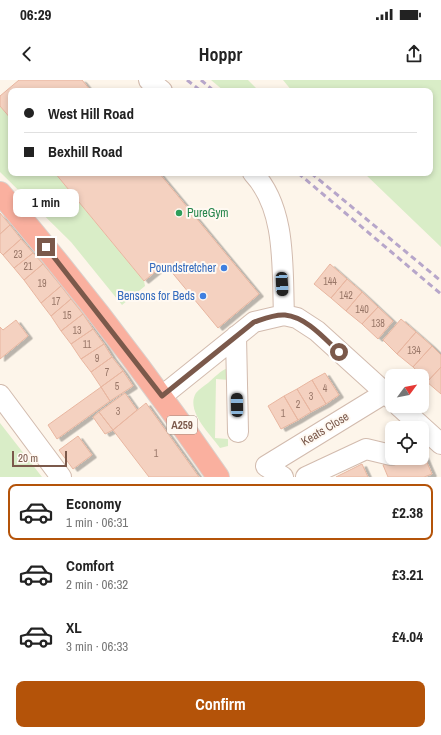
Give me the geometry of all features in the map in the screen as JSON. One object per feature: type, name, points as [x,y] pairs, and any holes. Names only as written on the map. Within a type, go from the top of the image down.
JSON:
[{"type":"highway","name":"A259","points":[[0,193],[64,268],[162,396],[218,477]]},
{"type":"street","points":[[149,80],[158,88]]},
{"type":"street","points":[[256,176],[260,180],[270,200],[276,220],[280,242],[284,315]]},
{"type":"street","points":[[162,396],[254,322],[284,315],[297,318],[316,331],[385,393]]},
{"type":"street","points":[[236,336],[238,432]]},
{"type":"street","points":[[0,395],[61,477]]},
{"type":"street","name":"Keats Close","points":[[283,477],[266,466],[385,398]]},
{"type":"street","points":[[407,413],[441,444]]},
{"type":"street","points":[[306,477],[366,449],[385,454]]},
{"type":"green space","points":[[211,80],[248,80],[256,88],[220,88]]},
{"type":"green space","points":[[283,80],[441,80],[441,247],[367,176],[433,176],[433,88],[290,88]]},
{"type":"green space","points":[[0,106],[8,115],[8,176],[57,176],[144,281],[145,286],[122,305],[71,242],[0,172]]},
{"type":"green space","points":[[228,368],[229,380],[216,379],[215,438],[228,439],[228,446],[220,448],[196,415],[194,400],[196,393],[199,390],[220,372]]},
{"type":"green space","points":[[0,423],[42,477],[0,477]]},
{"type":"building","points":[[19,80],[82,80],[89,88],[10,88]]},
{"type":"building","points":[[8,89],[8,115],[0,106],[0,96]]},
{"type":"building","points":[[57,176],[161,176],[259,294],[218,328],[165,264],[144,281]]},
{"type":"building","points":[[0,213],[10,225],[0,234]]},
{"type":"building","points":[[10,225],[21,239],[3,255],[0,252],[0,234]]},
{"type":"building","points":[[21,239],[33,253],[14,268],[3,255]]},
{"type":"building","points":[[33,253],[43,264],[24,280],[14,268]]},
{"type":"building","points":[[43,264],[61,286],[41,303],[24,280]]},
{"type":"building","points":[[330,264],[347,279],[331,298],[314,284]]},
{"type":"building","points":[[347,279],[362,292],[346,311],[331,298]]},
{"type":"building","points":[[61,286],[71,299],[51,316],[41,303]]},
{"type":"building","points":[[362,292],[378,307],[362,324],[346,311]]},
{"type":"building","points":[[71,299],[83,314],[61,331],[51,316]]},
{"type":"building","points":[[378,307],[393,321],[378,339],[362,324]]},
{"type":"building","points":[[83,314],[93,329],[71,344],[61,331]]},
{"type":"building","points":[[401,319],[416,332],[397,354],[383,340]]},
{"type":"building","points":[[16,320],[28,336],[0,359],[0,327],[3,330]]},
{"type":"building","points":[[93,329],[104,344],[81,359],[71,344]]},
{"type":"building","points":[[416,332],[432,346],[413,367],[397,354]]},
{"type":"building","points":[[104,344],[112,357],[91,372],[81,359]]},
{"type":"building","points":[[432,346],[441,355],[441,367],[429,380],[429,369],[415,369],[413,367]]},
{"type":"building","points":[[112,357],[123,371],[101,387],[91,372]]},
{"type":"building","points":[[441,367],[441,394],[429,384],[429,380]]},
{"type":"building","points":[[123,371],[133,386],[110,401],[101,387]]},
{"type":"building","points":[[325,373],[339,395],[326,404],[312,380]]},
{"type":"building","points":[[312,380],[326,404],[311,412],[297,389]]},
{"type":"building","points":[[101,387],[110,401],[57,439],[48,425]]},
{"type":"building","points":[[297,389],[311,412],[298,420],[284,396]]},
{"type":"building","points":[[125,393],[137,410],[113,430],[99,412]]},
{"type":"building","points":[[284,396],[298,420],[281,429],[268,406]]},
{"type":"building","points":[[146,403],[199,477],[149,477],[113,430]]},
{"type":"building","points":[[99,412],[113,430],[105,434],[93,417]]},
{"type":"building","points":[[78,436],[92,455],[73,469],[59,450]]},
{"type":"building","points":[[362,464],[368,477],[336,477]]},
{"type":"building","points":[[383,465],[428,465],[432,474],[424,477],[388,477]]},
{"type":"railway","points":[[187,80],[197,88]]},
{"type":"railway","points":[[201,80],[210,88]]},
{"type":"railway","points":[[302,176],[441,294]]},
{"type":"railway","points":[[315,176],[441,281]]},
{"type":"place","name":"PureGym","points":[[179,213]]},
{"type":"place","name":"Poundstretcher","points":[[224,268]]},
{"type":"place","name":"Bensons for Beds","points":[[203,296]]},
{"type":"route","points":[[46,247],[64,268],[162,396],[254,322],[270,317],[284,315],[297,318],[316,331],[339,352]]}]
